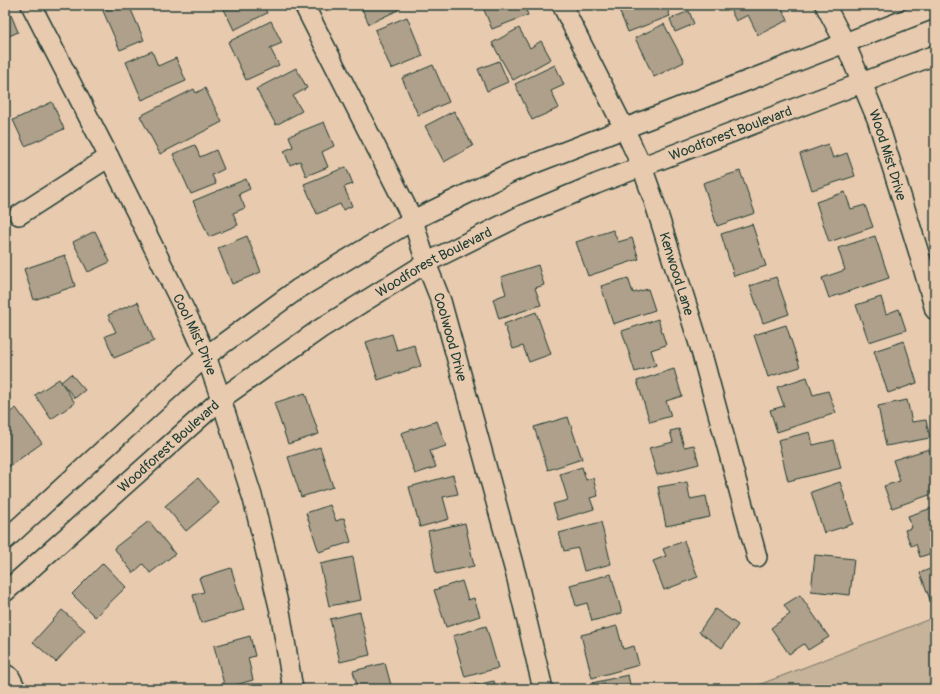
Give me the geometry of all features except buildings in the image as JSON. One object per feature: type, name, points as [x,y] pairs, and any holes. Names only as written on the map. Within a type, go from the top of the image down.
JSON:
[{"type":"street","name":"Cool Mist Drive","points":[[30,5],[109,157],[206,356],[253,499],[280,611],[293,689]]},
{"type":"street","name":"Coolwood Drive","points":[[304,5],[413,220],[426,263],[441,301],[516,575],[543,689]]},
{"type":"street","name":"Kenwood Lane","points":[[562,5],[624,128],[642,167],[653,198],[700,347],[757,556]]},
{"type":"street","name":"Wood Mist Drive","points":[[825,5],[845,43],[877,120],[918,250],[935,310]]},
{"type":"street","points":[[5,540],[206,356],[298,290],[413,220],[512,172],[935,8]]},
{"type":"street","name":"Woodforest Boulevard","points":[[5,592],[221,399],[320,329],[426,263],[522,215],[935,54]]},
{"type":"street","points":[[19,215],[109,157]]},
{"type":"street","points":[[5,674],[10,677],[16,689]]},
{"type":"shaded area","points":[[935,617],[935,689],[748,689]]}]
